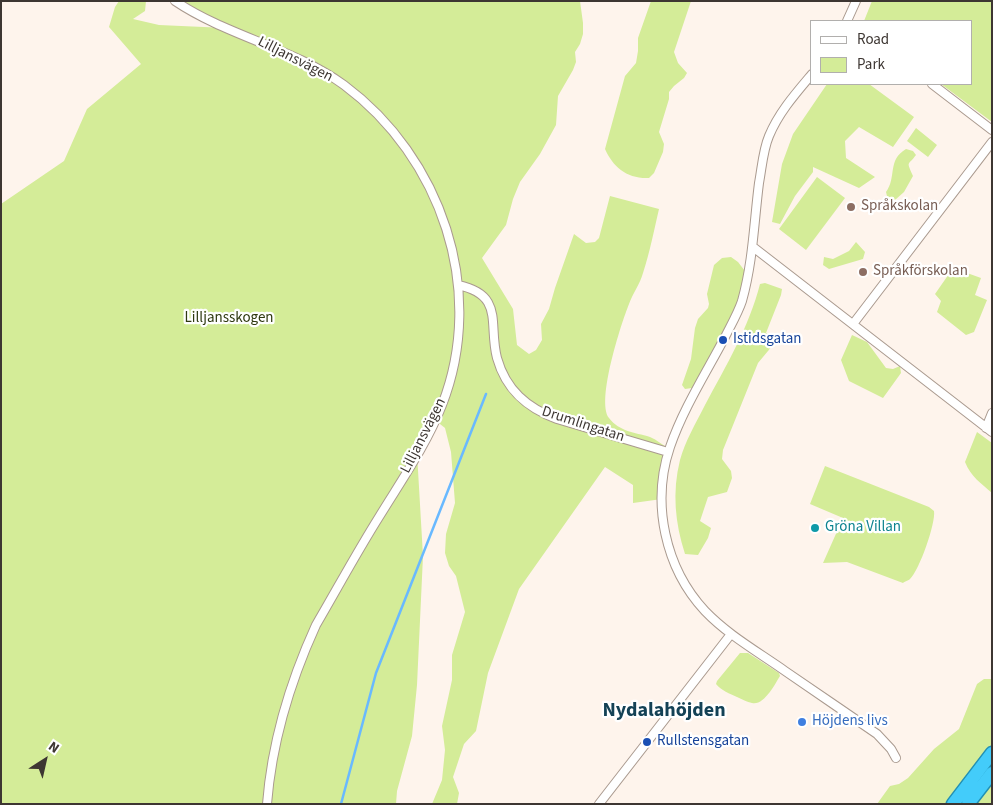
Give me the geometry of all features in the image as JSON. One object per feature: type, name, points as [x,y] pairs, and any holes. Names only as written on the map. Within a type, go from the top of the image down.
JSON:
[{"type":"highway","points":[[953,804],[992,753]]},
{"type":"highway","points":[[968,804],[992,773]]},
{"type":"street","name":"Lilljansvägen","points":[[175,1],[192,12],[301,60],[327,74],[374,110],[410,152],[429,184],[441,212],[450,241],[458,285],[457,340],[452,373],[442,404],[424,442],[316,624],[280,723],[272,760],[267,804]]},
{"type":"street","points":[[849,20],[856,1]]},
{"type":"street","points":[[810,76],[787,105],[768,137],[762,164],[748,274],[741,304],[681,421],[668,452],[663,479],[662,521],[666,540],[680,575],[688,589],[707,613],[731,634],[877,734],[891,749],[896,758]]},
{"type":"street","points":[[933,85],[992,130]]},
{"type":"street","points":[[853,324],[992,142]]},
{"type":"street","points":[[752,247],[989,430],[992,413]]},
{"type":"street","name":"Drumlingatan","points":[[458,285],[476,290],[484,296],[491,307],[497,357],[513,390],[526,403],[540,412],[557,419],[668,452]]},
{"type":"street","points":[[599,804],[731,634]]},
{"type":"green space","name":"Lilljansskogen","points":[[119,1],[146,1],[145,11],[133,19],[159,25],[226,28],[180,1],[580,1],[583,34],[575,52],[576,62],[573,70],[558,96],[556,125],[540,154],[520,182],[506,225],[482,258],[513,309],[517,345],[529,354],[536,350],[542,340],[541,324],[549,309],[574,234],[586,243],[595,242],[599,238],[610,196],[659,209],[643,273],[629,304],[611,362],[606,409],[613,423],[628,431],[653,438],[669,449],[662,499],[633,503],[633,485],[605,467],[519,589],[488,673],[476,731],[464,744],[453,777],[459,793],[457,804],[432,804],[442,780],[445,750],[442,726],[452,680],[452,655],[465,612],[456,576],[449,566],[445,553],[446,534],[455,503],[451,452],[445,428],[435,420],[417,453],[423,556],[417,685],[412,736],[397,791],[396,804],[1,804],[1,204],[64,161],[87,109],[141,64],[109,27],[115,7]]},
{"type":"green space","points":[[651,1],[691,1],[674,52],[678,63],[687,73],[669,92],[669,99],[659,132],[664,144],[663,152],[654,173],[649,178],[641,178],[622,171],[612,161],[605,149],[625,76],[636,63],[638,38]]},
{"type":"green space","points":[[872,1],[992,1],[992,122],[942,85],[973,85],[973,20],[864,20]]},
{"type":"green space","points":[[826,85],[870,85],[914,117],[893,147],[859,127],[845,141],[846,158],[875,177],[859,188],[813,167],[813,172],[795,196],[780,224],[772,222],[782,164],[793,134]]},
{"type":"green space","points":[[916,128],[937,145],[928,157],[907,141]]},
{"type":"green space","points":[[906,149],[913,151],[916,155],[909,164],[913,176],[904,192],[895,200],[887,196],[886,192],[896,158]]},
{"type":"green space","points":[[817,177],[845,198],[806,250],[779,229]]},
{"type":"green space","points":[[856,242],[865,252],[863,259],[829,269],[823,265],[824,257],[833,259],[849,251]]},
{"type":"green space","points":[[731,257],[738,262],[748,275],[745,288],[699,387],[685,389],[682,385],[691,359],[695,328],[698,319],[708,308],[707,294],[714,265],[722,258]]},
{"type":"green space","points":[[956,269],[981,278],[975,295],[987,300],[974,332],[966,335],[937,312],[941,301],[935,294],[951,271]]},
{"type":"green space","points":[[765,283],[782,289],[766,333],[772,336],[773,345],[758,363],[723,450],[722,459],[731,471],[732,478],[727,492],[708,497],[700,521],[711,528],[708,538],[698,555],[685,554],[679,531],[675,496],[680,460],[691,432],[729,361],[750,316],[760,284]]},
{"type":"green space","points":[[852,335],[867,342],[886,368],[893,369],[900,366],[901,373],[883,398],[849,381],[841,360]]},
{"type":"green space","points":[[977,432],[992,443],[992,493],[973,476],[965,462]]},
{"type":"green space","points":[[825,466],[929,507],[934,511],[926,546],[918,567],[909,579],[903,583],[847,562],[823,563],[843,518],[810,504]]},
{"type":"green space","points":[[740,653],[748,653],[779,673],[780,676],[769,694],[756,703],[731,695],[716,684]]},
{"type":"green space","points":[[984,679],[992,679],[992,804],[877,804],[890,786],[899,784],[908,778],[934,749],[959,729],[977,684]]},
{"type":"waterway","points":[[341,804],[376,673],[486,394]]},
{"type":"place","name":"Språkskolan","points":[[851,207]]},
{"type":"place","name":"Språkförskolan","points":[[863,272]]},
{"type":"place","name":"Istidsgatan","points":[[723,340]]},
{"type":"place","name":"Gröna Villan","points":[[815,528]]},
{"type":"place","name":"Höjdens livs","points":[[802,722]]},
{"type":"place","name":"Rullstensgatan","points":[[647,742]]},
{"type":"district","name":"Nydalahöjden","points":[[664,712]]}]
